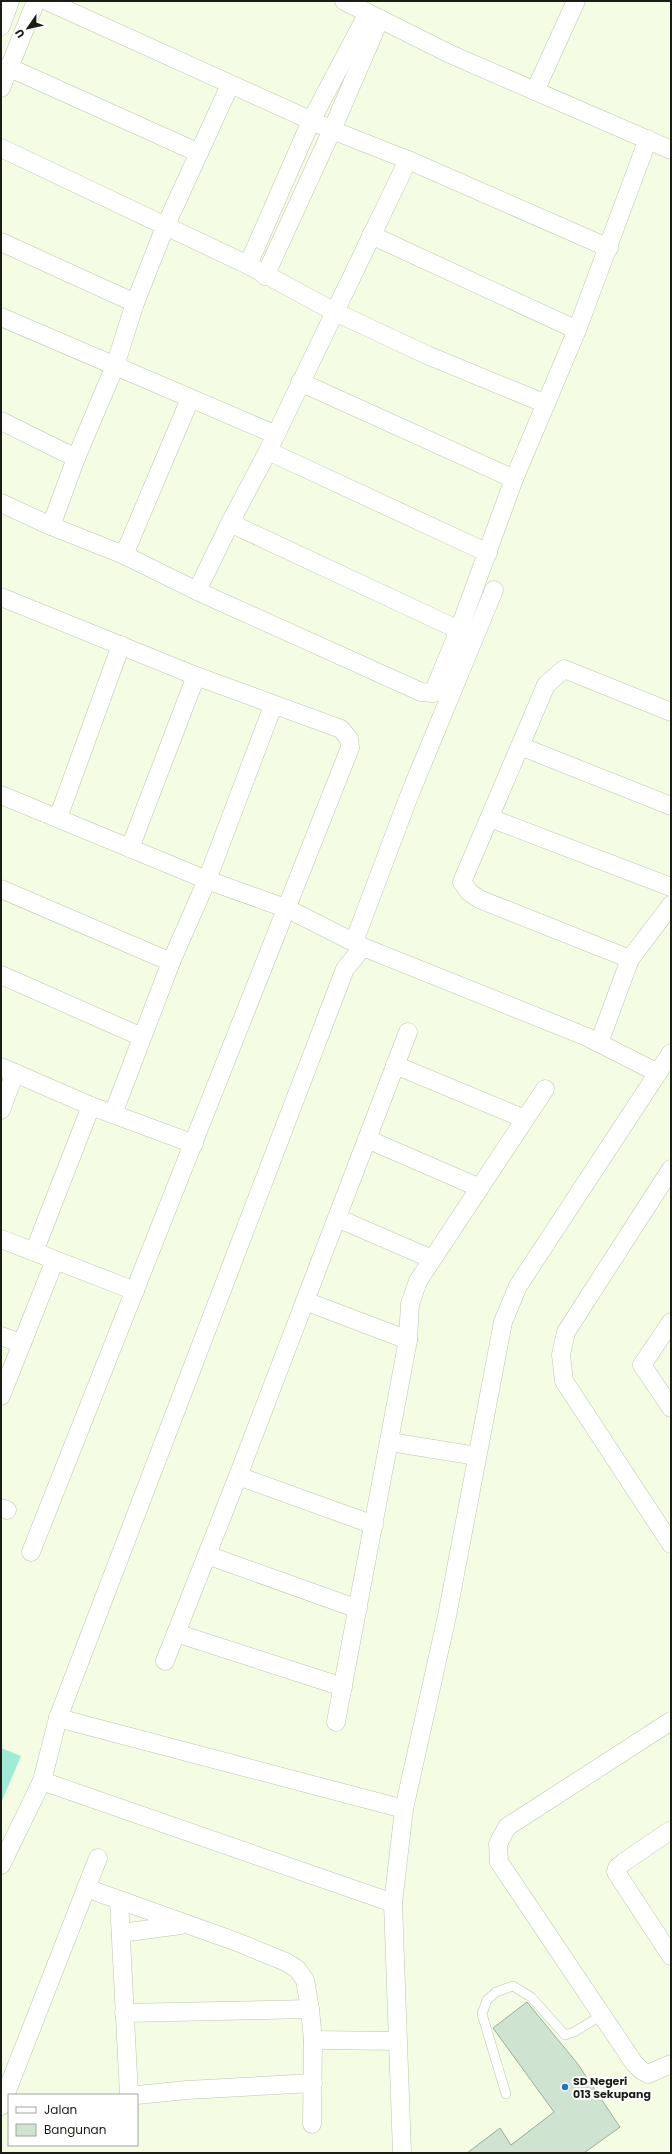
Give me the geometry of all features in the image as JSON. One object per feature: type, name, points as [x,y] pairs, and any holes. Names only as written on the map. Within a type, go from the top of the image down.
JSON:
[{"type":"street","points":[[1,26],[10,1]]},
{"type":"street","points":[[1,88],[8,67],[36,1]]},
{"type":"street","points":[[47,1],[311,121],[408,160],[609,248]]},
{"type":"street","points":[[344,1],[450,54],[671,150]]},
{"type":"street","points":[[535,91],[576,1]]},
{"type":"street","points":[[248,265],[311,121],[374,16]]},
{"type":"street","points":[[265,276],[332,130],[374,16]]},
{"type":"street","points":[[8,67],[199,154]]},
{"type":"street","points":[[51,526],[76,458],[115,366],[135,303],[166,227],[230,85]]},
{"type":"street","points":[[1,503],[51,526],[124,555],[197,591],[421,692],[433,693],[460,630],[514,480],[577,330],[609,248],[648,139]]},
{"type":"street","points":[[1,148],[248,265],[265,276],[333,311],[427,355],[546,404]]},
{"type":"street","points":[[197,591],[230,523],[268,451],[274,434],[333,311],[408,160]]},
{"type":"street","points":[[371,235],[577,330]]},
{"type":"street","points":[[1,242],[135,303]]},
{"type":"street","points":[[1,317],[274,434]]},
{"type":"street","points":[[300,382],[514,480]]},
{"type":"street","points":[[124,555],[190,399]]},
{"type":"street","points":[[1,421],[76,458]]},
{"type":"street","points":[[268,451],[488,553]]},
{"type":"street","points":[[230,523],[460,630]]},
{"type":"street","points":[[1,1865],[42,1781],[58,1718],[345,969],[358,944],[409,796],[494,590]]},
{"type":"street","points":[[1,597],[273,706],[340,729],[349,739],[350,748],[326,806],[288,909],[31,1552]]},
{"type":"street","points":[[58,818],[121,645]]},
{"type":"street","points":[[630,959],[479,899],[469,892],[462,882],[546,685],[564,669],[671,712]]},
{"type":"street","points":[[130,848],[196,676]]},
{"type":"street","points":[[113,1114],[171,962],[207,880],[273,706]]},
{"type":"street","points":[[520,746],[671,806]]},
{"type":"street","points":[[1,795],[207,880],[288,909],[358,944],[599,1043],[658,1073]]},
{"type":"street","points":[[490,818],[671,887]]},
{"type":"street","points":[[1,889],[171,962]]},
{"type":"street","points":[[599,1043],[630,959],[671,905]]},
{"type":"street","points":[[1,975],[142,1037]]},
{"type":"street","points":[[165,1661],[238,1476],[408,1032]]},
{"type":"street","points":[[402,2153],[393,1903],[404,1809],[447,1616],[503,1322],[518,1286],[671,1053]]},
{"type":"street","points":[[395,1065],[525,1119]]},
{"type":"street","points":[[1,1110],[8,1070],[91,1106],[194,1144]]},
{"type":"street","points":[[336,1722],[390,1442],[408,1340],[410,1304],[418,1280],[545,1089]]},
{"type":"street","points":[[34,1252],[91,1106]]},
{"type":"street","points":[[367,1140],[480,1188]]},
{"type":"street","points":[[671,1170],[566,1332],[561,1355],[564,1381],[671,1544]]},
{"type":"street","points":[[337,1218],[432,1259]]},
{"type":"street","points":[[1,1239],[135,1291]]},
{"type":"street","points":[[1,1396],[55,1260]]},
{"type":"street","points":[[305,1301],[408,1340]]},
{"type":"street","points":[[671,1322],[642,1365],[671,1408]]},
{"type":"street","points":[[1,1336],[22,1344]]},
{"type":"street","points":[[390,1442],[477,1456]]},
{"type":"street","points":[[238,1476],[374,1525]]},
{"type":"street","points":[[207,1555],[358,1609]]},
{"type":"street","points":[[176,1633],[343,1687]]},
{"type":"street","points":[[58,1718],[404,1809]]},
{"type":"street","points":[[671,1721],[507,1827],[498,1844],[499,1862],[641,2070],[648,2074],[671,2064]]},
{"type":"street","points":[[42,1781],[393,1903]]},
{"type":"street","points":[[671,1830],[624,1862],[617,1868],[616,1872],[671,1956]]},
{"type":"street","points":[[4,2104],[98,1858]]},
{"type":"street","points":[[86,1888],[286,1962],[297,1968],[305,1980],[310,2008],[313,2040],[312,2124]]},
{"type":"street","points":[[119,1900],[128,2094]]},
{"type":"street","points":[[120,1933],[185,1924]]},
{"type":"street","points":[[124,2013],[310,2008]]},
{"type":"street","points":[[313,2040],[397,2041]]},
{"type":"street","points":[[138,2095],[187,2090],[312,2083]]},
{"type":"lane","points":[[506,2094],[482,2014],[487,2000],[496,1992],[513,1986],[531,1997],[565,2035],[574,2032],[602,2015]]},
{"type":"water","points":[[1,1748],[21,1756],[1,1803]]},
{"type":"building","name":"SD Negeri 013 Sekupang","points":[[527,2002],[577,2063],[620,2127],[584,2153],[467,2153],[500,2128],[511,2145],[554,2112],[493,2028]]},
{"type":"place","name":"SD Negeri 013 Sekupang","points":[[565,2087]]}]
